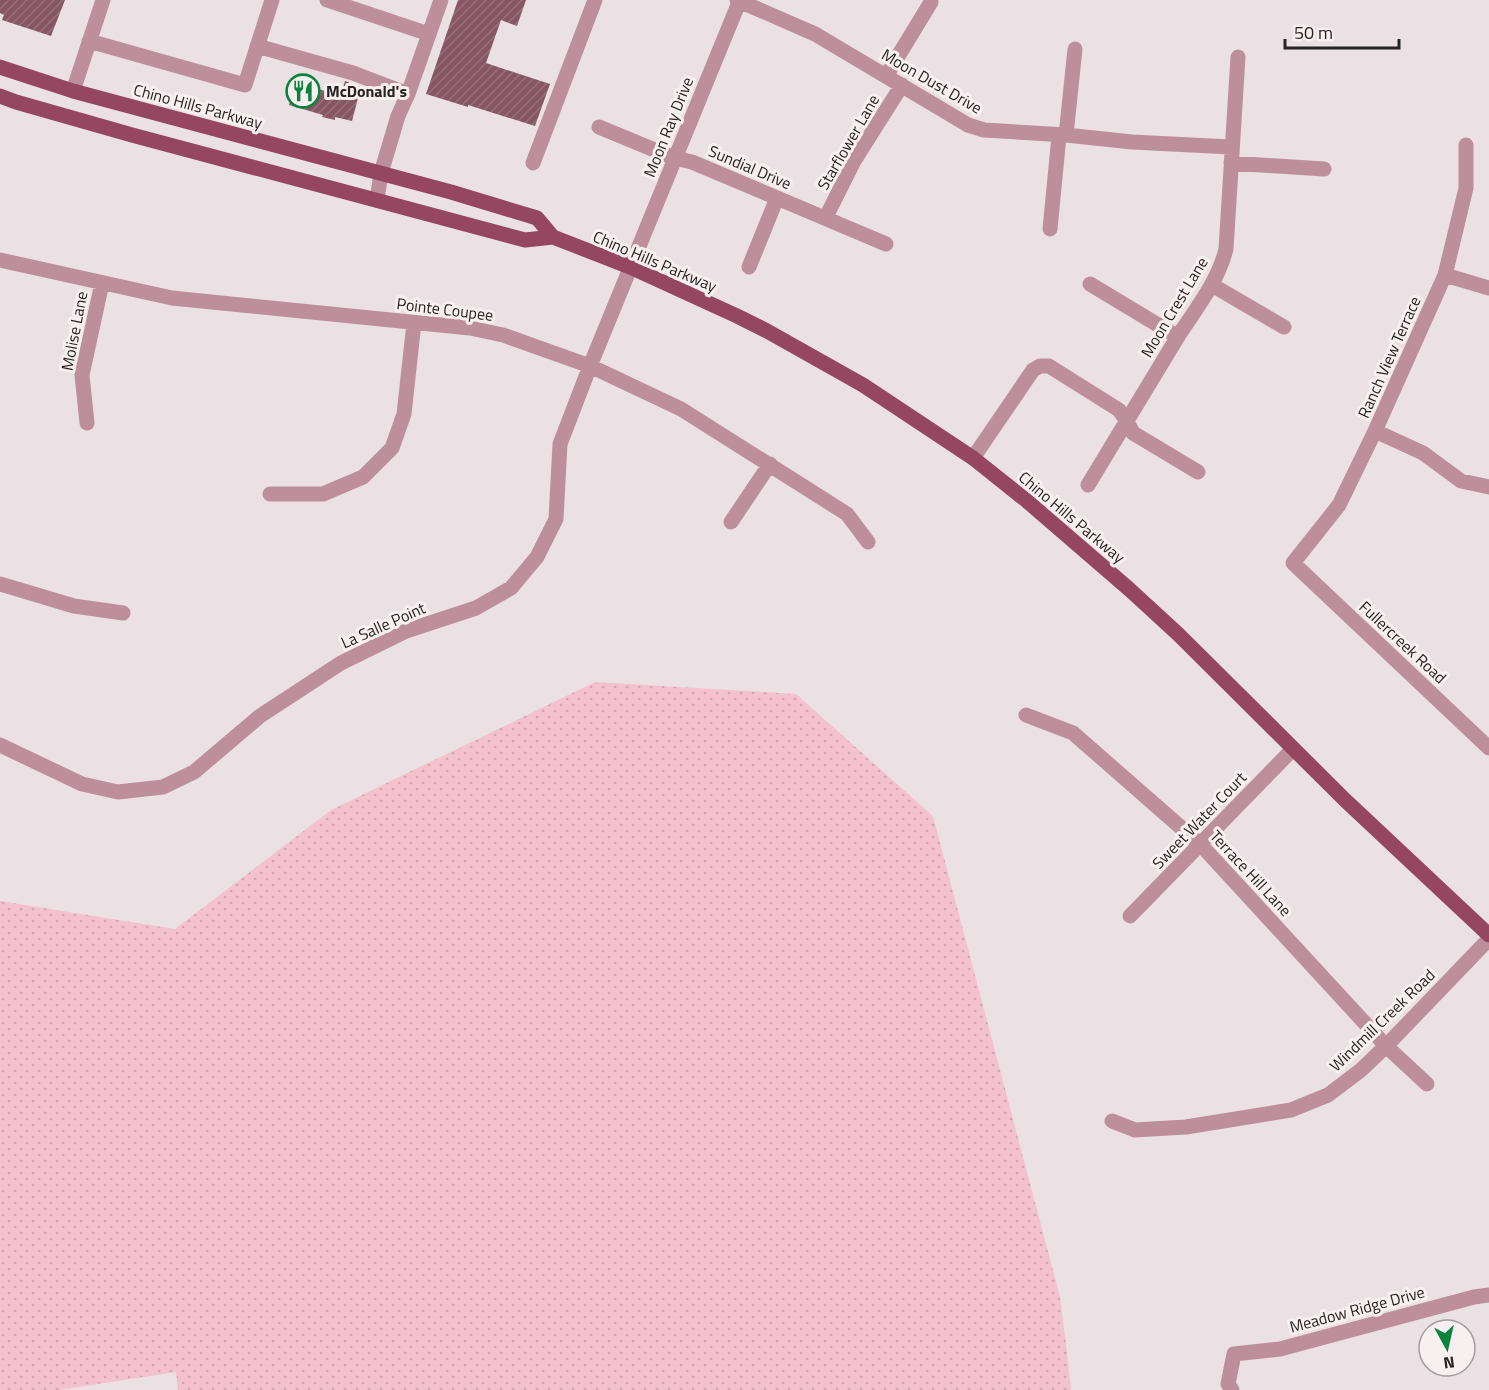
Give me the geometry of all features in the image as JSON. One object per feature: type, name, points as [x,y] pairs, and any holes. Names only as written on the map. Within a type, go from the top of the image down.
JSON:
[{"type":"main road","name":"Chino Hills Parkway","points":[[0,67],[73,91],[381,172],[537,218],[553,237]]},
{"type":"main road","name":"Chino Hills Parkway","points":[[0,96],[132,135],[525,240],[553,237],[630,267],[767,331],[863,386],[973,458],[1027,501],[1178,634],[1345,800],[1489,937]]},
{"type":"street","points":[[73,91],[103,0]]},
{"type":"street","points":[[89,41],[245,85],[272,0]]},
{"type":"street","points":[[327,0],[429,34]]},
{"type":"street","points":[[377,200],[381,172],[398,116],[441,0]]},
{"type":"street","points":[[533,164],[595,0]]},
{"type":"street","name":"Moon Dust Drive","points":[[739,0],[815,34],[968,125],[984,130],[1132,142],[1231,147]]},
{"type":"street","name":"Moon Ray Drive","points":[[630,267],[739,0]]},
{"type":"street","name":"Starflower Lane","points":[[886,76],[931,2]]},
{"type":"street","points":[[256,46],[353,73],[408,94]]},
{"type":"street","points":[[1050,229],[1075,49]]},
{"type":"street","name":"Moon Crest Lane","points":[[1088,485],[1212,285],[1222,263],[1226,249],[1238,57]]},
{"type":"street","name":"Starflower Lane","points":[[826,217],[854,161],[902,85]]},
{"type":"street","name":"Sundial Drive","points":[[599,127],[674,158],[692,162],[886,244]]},
{"type":"street","name":"Ranch View Terrace","points":[[1293,563],[1339,505],[1445,275],[1467,188],[1466,145]]},
{"type":"street","points":[[1231,163],[1324,169]]},
{"type":"street","points":[[748,267],[777,198]]},
{"type":"street","name":"Pointe Coupee","points":[[0,260],[172,297],[470,328],[503,335],[590,366],[681,409],[847,514],[868,542]]},
{"type":"street","name":"La Salle Point","points":[[0,745],[82,784],[118,792],[163,787],[194,772],[260,716],[341,663],[406,631],[476,608],[511,588],[537,557],[556,519],[560,444],[630,267]]},
{"type":"street","points":[[1445,275],[1489,288]]},
{"type":"street","name":"Molise Lane","points":[[87,423],[81,375],[102,283]]},
{"type":"street","points":[[1090,284],[1178,337]]},
{"type":"street","points":[[1212,285],[1284,327]]},
{"type":"street","points":[[270,494],[323,494],[363,477],[392,448],[404,414],[414,323]]},
{"type":"street","points":[[973,458],[1033,370],[1040,366],[1049,366],[1119,410],[1133,434],[1198,472]]},
{"type":"street","points":[[1375,431],[1423,453],[1461,481],[1489,487]]},
{"type":"street","points":[[731,522],[770,465]]},
{"type":"street","name":"Fullercreek Road","points":[[1293,563],[1489,748]]},
{"type":"street","points":[[0,584],[74,606],[123,613]]},
{"type":"street","name":"Terrace Hill Lane","points":[[1026,715],[1073,733],[1201,845],[1386,1046],[1427,1084]]},
{"type":"street","name":"Sweet Water Court","points":[[1130,916],[1293,748]]},
{"type":"street","name":"Windmill Creek Road","points":[[1112,1121],[1135,1130],[1186,1127],[1292,1110],[1328,1095],[1361,1070],[1386,1046],[1489,937]]},
{"type":"street","name":"Meadow Ridge Drive","points":[[1233,1390],[1228,1384],[1234,1354],[1280,1349],[1474,1297],[1489,1295]]},
{"type":"shaded area","points":[[595,682],[796,694],[933,816],[1060,1297],[1071,1390],[178,1390],[176,1372],[59,1390],[0,1390],[0,901],[175,929],[331,810]]},
{"type":"building","points":[[0,0],[65,0],[51,36],[2,20],[4,15],[0,13]]},
{"type":"building","points":[[458,0],[526,0],[517,26],[501,20],[486,63],[550,84],[535,126],[426,94]]},
{"type":"building","points":[[345,81],[361,87],[352,121],[322,117],[323,115],[289,105],[295,83],[341,95]]},
{"type":"place","name":"McDonald's","points":[[303,91]]}]
